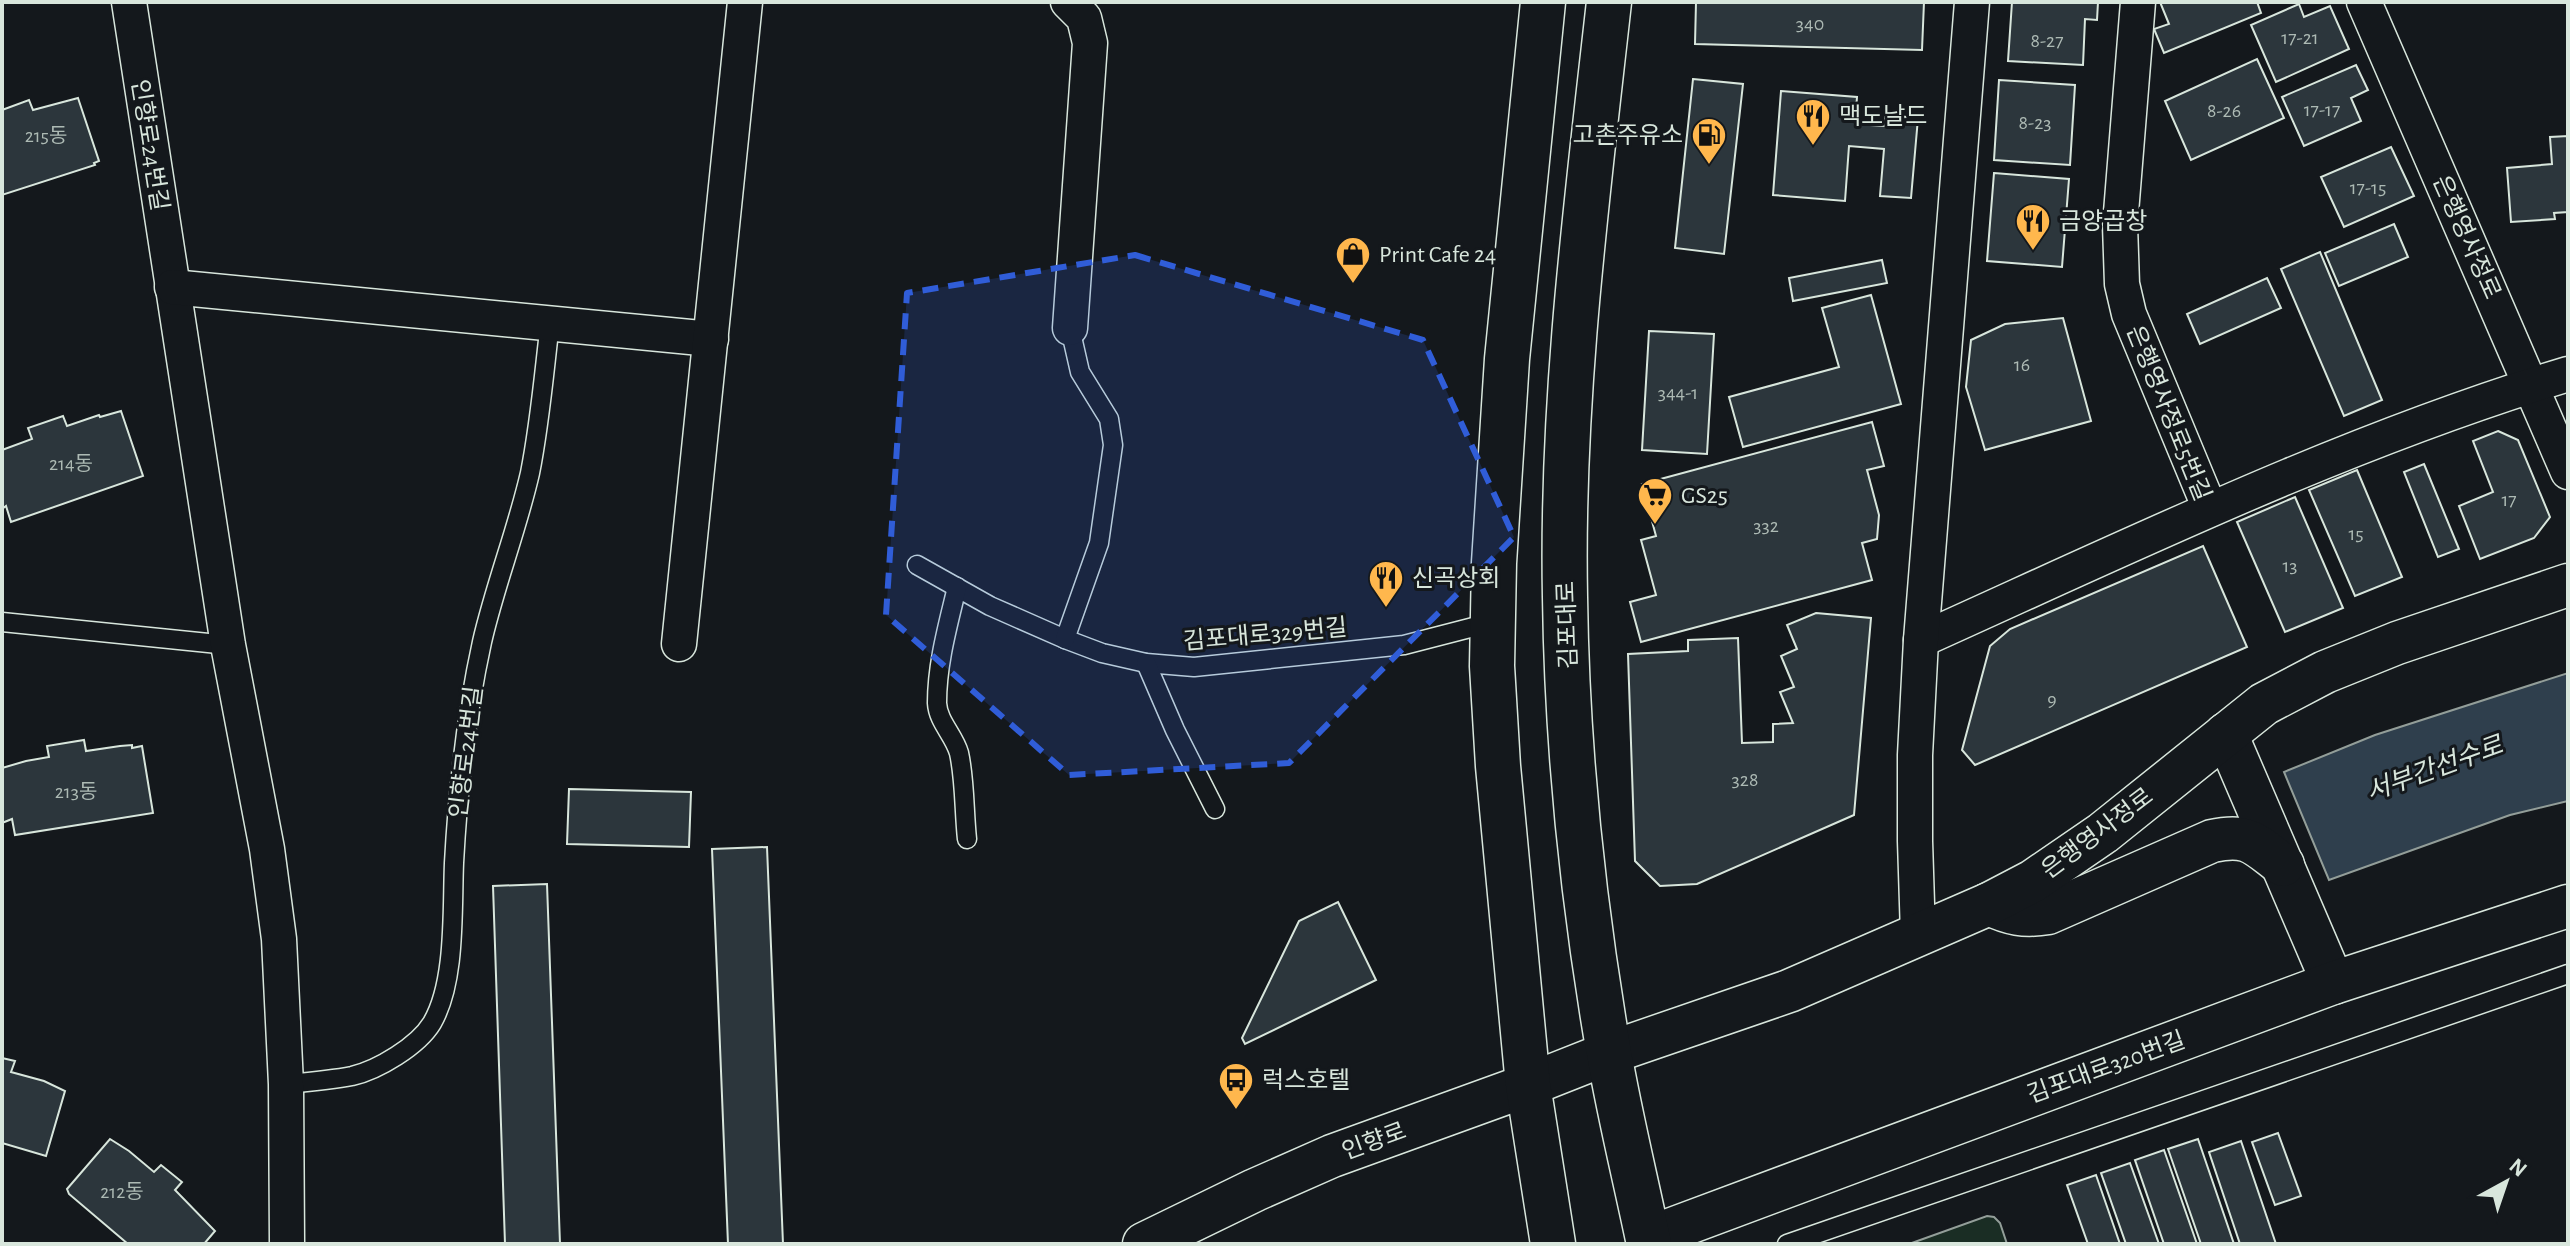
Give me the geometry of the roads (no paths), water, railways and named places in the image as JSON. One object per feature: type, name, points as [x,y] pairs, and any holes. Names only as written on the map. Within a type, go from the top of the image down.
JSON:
[{"type":"main road","points":[[1543,2],[1507,359],[1494,563],[1492,666],[1498,766],[1528,1085],[1553,1244]]},
{"type":"main road","name":"김포대로","points":[[1609,2],[1582,254],[1567,442],[1565,597],[1570,726],[1581,855],[1609,1053],[1648,1241]]},
{"type":"street","name":"인향로24번길","points":[[129,2],[228,645],[267,849],[279,939],[286,1084],[287,1244]]},
{"type":"street","points":[[679,644],[745,2]]},
{"type":"street","points":[[1068,2],[1084,18],[1090,43],[1070,328]]},
{"type":"street","points":[[1918,935],[1915,769],[1921,640],[1972,2]]},
{"type":"street","name":"은행영사정로5번길","points":[[1921,640],[2210,509],[2129,314],[2122,284],[2120,225],[2138,2]]},
{"type":"street","name":"은행영사정로","points":[[2364,2],[2568,472]]},
{"type":"street","points":[[172,287],[711,339]]},
{"type":"street","points":[[2210,509],[2420,423],[2568,374]]},
{"type":"street","name":"은행영사정로","points":[[1609,1053],[1789,991],[1989,904],[2033,881],[2092,841],[2264,704],[2325,672],[2397,643],[2568,585]]},
{"type":"street","points":[[2226,734],[2333,983]]},
{"type":"street","points":[[1989,904],[2012,914],[2029,916],[2048,913],[2212,841],[2230,837],[2245,838],[2283,865]]},
{"type":"street","name":"김포대로320번길","points":[[1648,1241],[2333,983],[2568,906]]},
{"type":"street","name":"인향로","points":[[1144,1244],[1332,1156],[1609,1053]]},
{"type":"lane","name":"인향로24번길","points":[[286,1084],[355,1075],[394,1057],[413,1045],[430,1026],[441,1005],[449,961],[461,770],[469,710],[483,639],[529,476],[538,429],[550,323]]},
{"type":"lane","points":[[1065,639],[1099,543],[1113,445],[1109,419],[1080,372],[1070,328]]},
{"type":"lane","name":"김포대로329번길","points":[[917,565],[990,606],[1065,639],[1102,653],[1146,663],[1194,667],[1404,645],[1493,622]]},
{"type":"lane","points":[[957,587],[942,649],[937,705],[941,721],[953,737],[959,754],[967,839]]},
{"type":"lane","points":[[2,622],[228,645]]},
{"type":"lane","points":[[1146,663],[1175,730],[1215,809]]},
{"type":"lane","points":[[1787,1244],[2568,974]]},
{"type":"water","name":"서부간선수로","points":[[2568,673],[2568,801],[2510,815],[2329,880],[2284,772],[2375,735]]},
{"type":"place","name":"맥도날드","points":[[1813,147]]},
{"type":"place","name":"고촌주유소","points":[[1709,166]]},
{"type":"place","name":"금양곱창","points":[[2033,252]]},
{"type":"place","name":"Print Cafe 24","points":[[1353,285]]},
{"type":"place","name":"GS25","points":[[1655,526]]},
{"type":"place","name":"신곡상회","points":[[1386,609]]},
{"type":"place","name":"럭스호텔","points":[[1236,1111]]}]
